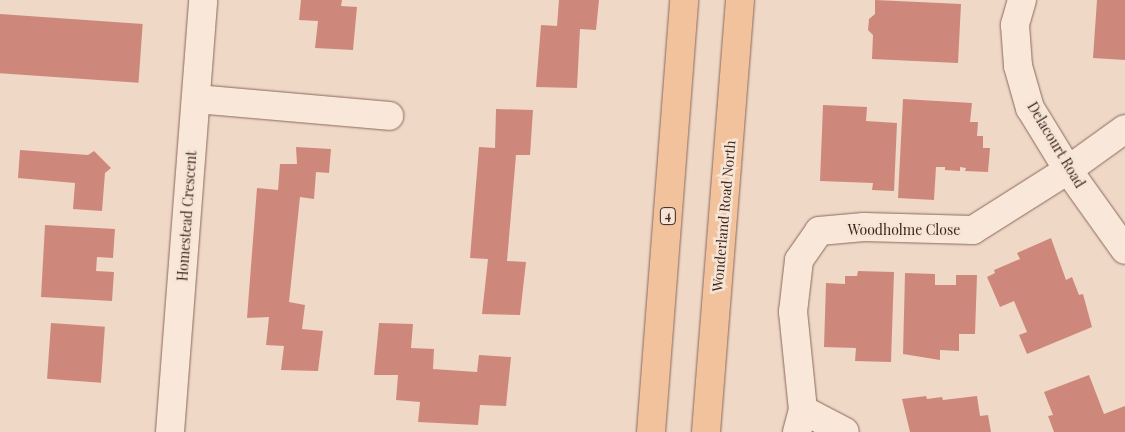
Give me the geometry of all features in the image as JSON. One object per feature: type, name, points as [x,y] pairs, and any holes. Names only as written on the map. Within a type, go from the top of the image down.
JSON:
[{"type":"main road","name":"4","points":[[651,432],[684,0]]},
{"type":"main road","name":"Wonderland Road North","points":[[706,432],[740,0]]},
{"type":"street","name":"Homestead Crescent","points":[[170,432],[203,0]]},
{"type":"street","name":"Delacourt Road","points":[[1022,0],[1015,25],[1018,66],[1030,108],[1068,170],[1125,250]]},
{"type":"street","points":[[196,99],[389,116]]},
{"type":"street","points":[[1068,170],[1125,129]]},
{"type":"street","name":"Woodholme Close","points":[[845,432],[800,421],[793,312],[799,260],[819,231],[864,227],[973,230],[1068,170]]},
{"type":"building","points":[[301,0],[342,0],[341,6],[357,7],[353,50],[315,48],[318,21],[299,20]]},
{"type":"building","points":[[559,0],[599,0],[596,30],[580,29],[577,88],[536,87],[541,25],[557,26]]},
{"type":"building","points":[[875,0],[961,4],[958,63],[872,59],[873,35],[868,30],[869,19],[875,14]]},
{"type":"building","points":[[1097,0],[1125,0],[1125,60],[1093,58]]},
{"type":"building","points":[[0,14],[143,24],[139,83],[0,73]]},
{"type":"building","points":[[903,99],[972,103],[970,122],[978,122],[977,136],[983,136],[983,148],[990,148],[988,172],[965,171],[966,168],[960,167],[960,171],[936,167],[934,200],[898,198]]},
{"type":"building","points":[[823,105],[867,107],[866,121],[897,123],[894,191],[872,190],[873,183],[820,181]]},
{"type":"building","points":[[496,109],[533,110],[530,155],[516,155],[507,261],[526,262],[520,315],[482,314],[488,259],[470,258],[479,147],[495,148]]},
{"type":"building","points":[[296,147],[331,149],[329,173],[316,172],[314,199],[300,197],[289,302],[305,305],[302,329],[323,331],[318,371],[281,370],[284,346],[266,345],[269,317],[247,318],[257,188],[278,190],[280,164],[297,164]]},
{"type":"building","points":[[20,150],[88,155],[94,151],[111,168],[105,173],[102,211],[73,209],[75,183],[18,178]]},
{"type":"building","points":[[45,225],[115,229],[113,258],[97,257],[96,271],[114,272],[112,301],[41,297]]},
{"type":"building","points":[[1051,238],[1066,280],[1072,277],[1079,295],[1083,294],[1092,327],[1027,354],[1019,335],[1027,332],[1014,301],[1000,307],[987,277],[995,273],[994,270],[1020,259],[1017,253]]},
{"type":"building","points":[[858,271],[894,272],[891,362],[855,361],[856,348],[824,347],[826,283],[845,284],[845,276],[857,276]]},
{"type":"building","points":[[905,273],[935,274],[935,285],[956,285],[956,275],[977,275],[975,334],[959,334],[959,351],[940,350],[940,360],[903,354]]},
{"type":"building","points":[[51,323],[105,327],[101,383],[47,379]]},
{"type":"building","points":[[379,323],[413,324],[411,348],[434,349],[433,369],[477,372],[479,355],[511,357],[506,406],[480,405],[478,425],[418,422],[420,402],[396,400],[398,375],[374,375]]},
{"type":"building","points":[[1089,375],[1104,414],[1125,406],[1125,432],[1054,432],[1048,416],[1053,415],[1044,392]]},
{"type":"building","points":[[926,396],[927,399],[942,397],[943,400],[977,396],[980,416],[988,415],[991,432],[910,432],[902,399]]}]
